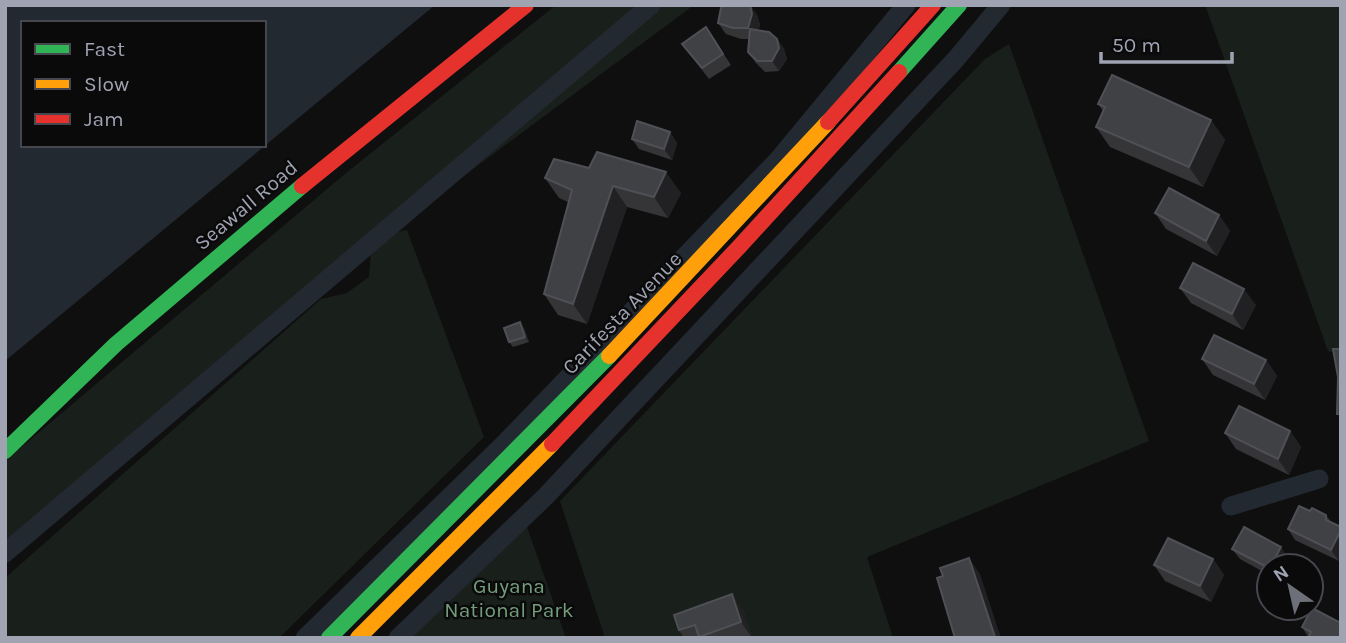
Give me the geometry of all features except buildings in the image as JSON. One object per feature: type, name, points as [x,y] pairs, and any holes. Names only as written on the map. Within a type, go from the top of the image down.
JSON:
[{"type":"main road","name":"Seawall Road","points":[[5,451],[53,400],[172,295],[389,113],[526,5]]},
{"type":"main road","name":"Carifesta Avenue","points":[[329,638],[523,446],[782,176],[933,5]]},
{"type":"main road","name":"Carifesta Avenue","points":[[358,638],[546,453],[813,168],[959,5]]},
{"type":"green space","points":[[556,5],[694,5],[434,198],[393,233],[407,230],[484,437],[279,638],[5,638],[5,578],[321,299],[347,293],[369,277],[371,252],[5,560],[5,461],[346,173]]},
{"type":"green space","points":[[1205,5],[1341,5],[1341,355],[1328,351]]},
{"type":"green space","points":[[1009,44],[1149,441],[867,557],[893,638],[605,638],[560,501],[985,59]]},
{"type":"green space","name":"Guyana National Park","points":[[527,527],[566,638],[411,638]]},
{"type":"shaded area","points":[[5,5],[435,5],[266,145],[266,21],[21,21],[21,147],[263,147],[5,361]]},
{"type":"waterway","points":[[5,553],[651,5]]},
{"type":"waterway","points":[[305,638],[504,444],[778,160],[906,5]]},
{"type":"waterway","points":[[398,638],[546,496],[956,59],[1001,5]]},
{"type":"waterway","points":[[1231,506],[1319,479]]},
{"type":"traffic: fast","points":[[899,72],[959,5]]},
{"type":"traffic: fast","points":[[5,451],[116,344],[302,186]]},
{"type":"traffic: fast","points":[[329,638],[609,356]]},
{"type":"traffic: slow","points":[[609,356],[828,122]]},
{"type":"traffic: slow","points":[[358,638],[552,444]]},
{"type":"traffic: jam","points":[[302,186],[526,5]]},
{"type":"traffic: jam","points":[[828,122],[933,5]]},
{"type":"traffic: jam","points":[[552,444],[739,247],[899,72]]}]
